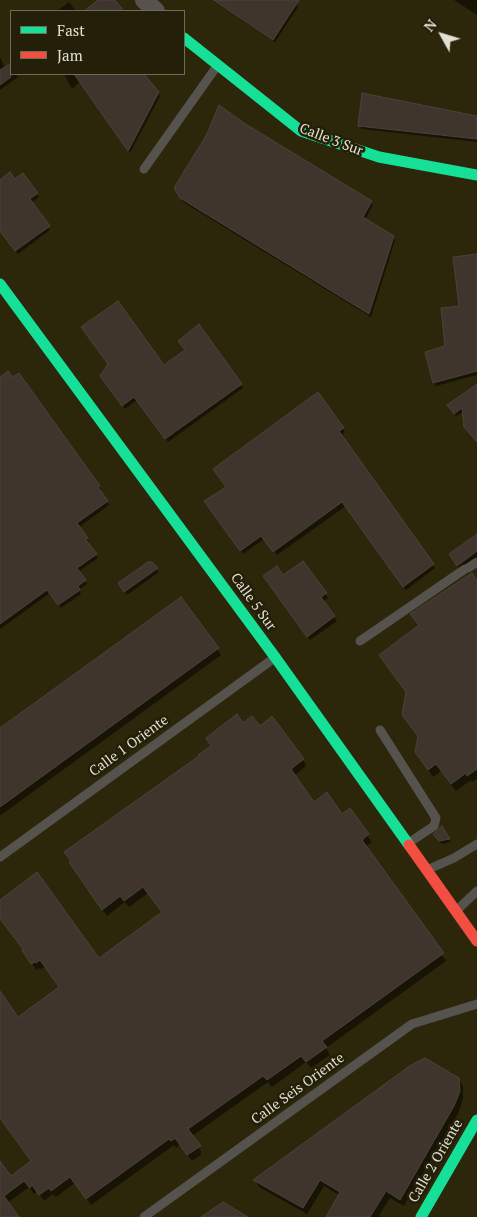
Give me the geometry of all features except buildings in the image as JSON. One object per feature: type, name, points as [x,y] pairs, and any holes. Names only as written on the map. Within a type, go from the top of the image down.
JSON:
[{"type":"street","points":[[144,0],[155,10]]},
{"type":"street","name":"Calle 3 Sur","points":[[185,39],[301,131],[379,157],[477,175]]},
{"type":"street","name":"Calle 5 Sur","points":[[0,284],[275,658],[477,941]]},
{"type":"street","name":"Calle 2 Oriente","points":[[421,1217],[477,1120]]},
{"type":"lane","points":[[144,169],[217,66]]},
{"type":"lane","points":[[360,641],[477,562]]},
{"type":"lane","name":"Calle 1 Oriente","points":[[0,857],[275,658]]},
{"type":"lane","points":[[380,730],[436,818],[434,826],[407,844]]},
{"type":"lane","points":[[426,870],[454,858],[477,844]]},
{"type":"lane","points":[[456,911],[477,891]]},
{"type":"lane","name":"Calle Seis Oriente","points":[[144,1217],[412,1024],[477,1004]]},
{"type":"shaded area","points":[[0,0],[477,0],[477,1217],[0,1217]]},
{"type":"traffic: fast","points":[[185,39],[301,131],[379,157],[477,175]]},
{"type":"traffic: fast","points":[[0,284],[275,657],[409,845]]},
{"type":"traffic: fast","points":[[421,1217],[477,1120]]},
{"type":"traffic: jam","points":[[409,845],[477,941]]}]
